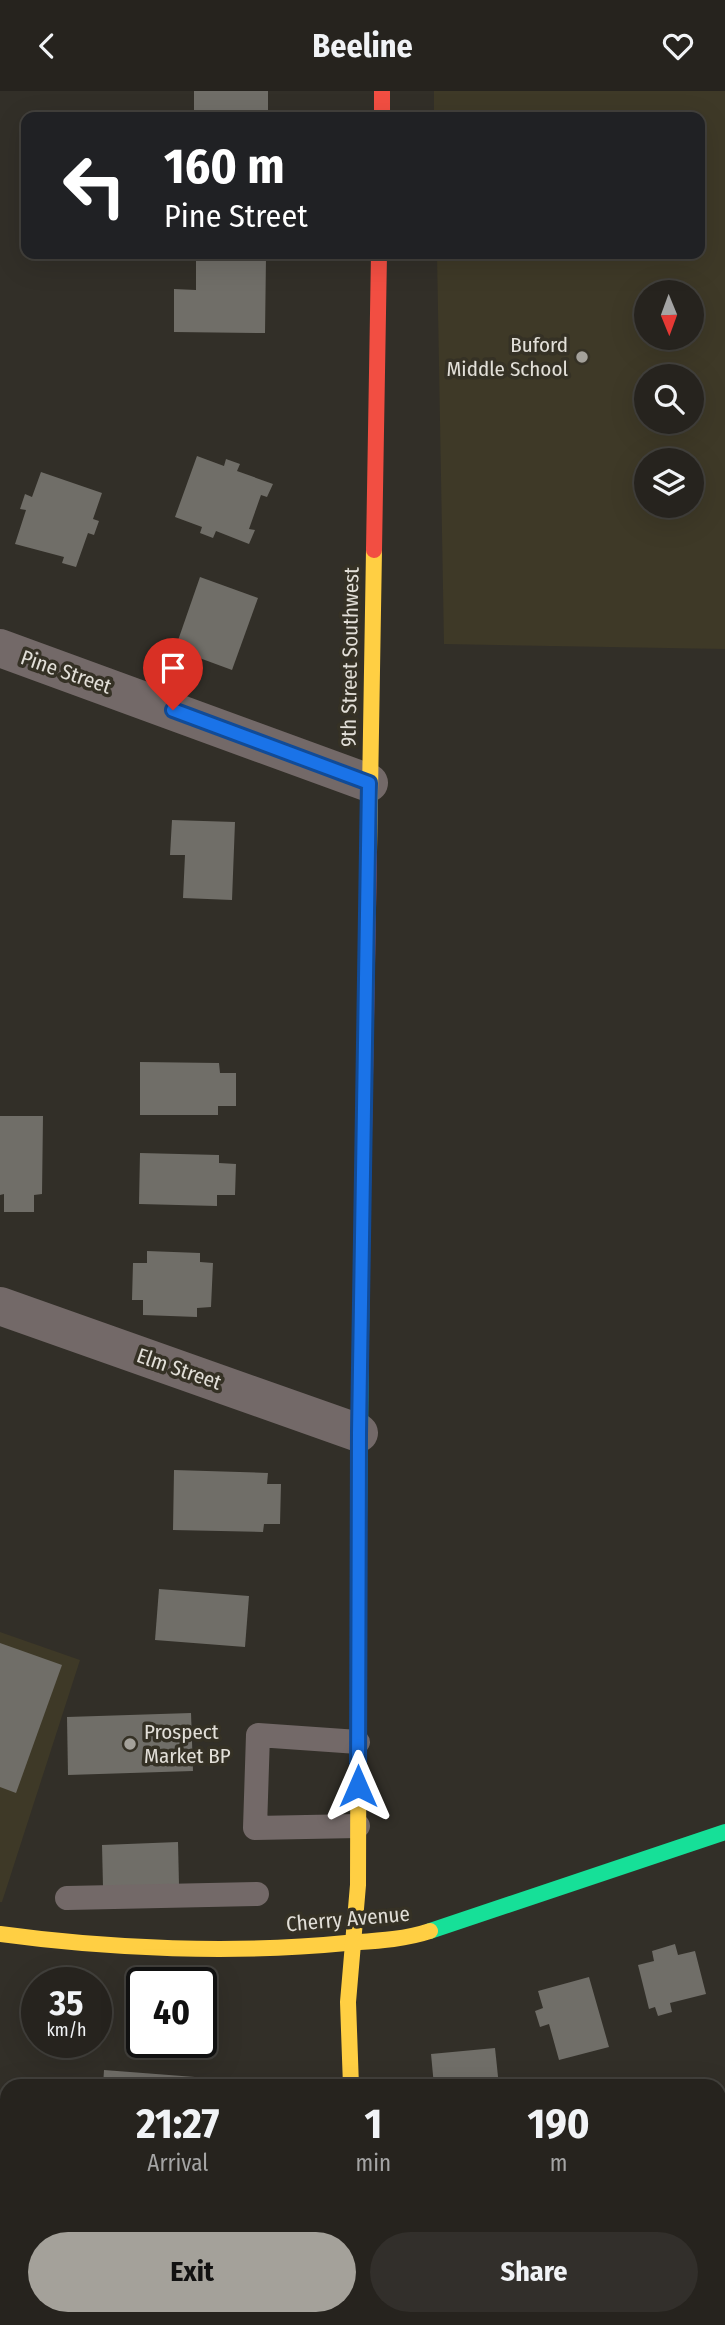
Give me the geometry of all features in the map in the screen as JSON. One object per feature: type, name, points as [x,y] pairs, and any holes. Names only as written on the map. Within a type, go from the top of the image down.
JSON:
[{"type":"street","points":[[382,91],[382,112]]},
{"type":"street","name":"9th Street Southwest","points":[[351,2079],[348,2001],[355,1944],[358,1826],[359,1433],[379,259]]},
{"type":"street","name":"Pine Street","points":[[0,648],[369,783]]},
{"type":"street","name":"Elm Street","points":[[0,1306],[359,1433]]},
{"type":"street","name":"Cherry Avenue","points":[[0,1934],[67,1943],[220,1947],[355,1944],[411,1937],[725,1832]]},
{"type":"lane","points":[[358,1742],[258,1735],[256,1828],[358,1826]]},
{"type":"lane","points":[[67,1898],[257,1894]]},
{"type":"shaded area","name":"Buford Middle School","points":[[434,91],[725,91],[725,649],[444,644],[437,259],[705,259],[705,112],[434,112]]},
{"type":"shaded area","points":[[0,1632],[80,1660],[2,1902],[0,1902]]},
{"type":"building","points":[[194,91],[268,91],[268,112],[194,112]]},
{"type":"building","points":[[196,259],[266,259],[265,333],[174,332],[174,289],[196,290]]},
{"type":"building","points":[[197,456],[224,466],[226,459],[240,464],[237,471],[273,484],[267,497],[261,495],[249,529],[255,530],[249,544],[216,531],[213,538],[200,533],[202,527],[175,517]]},
{"type":"building","points":[[41,472],[102,493],[93,519],[99,521],[94,535],[88,533],[76,567],[62,563],[64,557],[15,544],[26,510],[20,509],[25,494],[32,497]]},
{"type":"building","points":[[200,577],[258,598],[232,670],[175,649]]},
{"type":"building","points":[[172,820],[235,822],[232,900],[183,898],[185,855],[170,855]]},
{"type":"building","points":[[140,1062],[219,1063],[220,1073],[236,1073],[236,1106],[218,1106],[218,1115],[140,1115]]},
{"type":"building","points":[[0,1116],[43,1116],[42,1194],[34,1195],[34,1212],[4,1212],[4,1194],[0,1195]]},
{"type":"building","points":[[140,1153],[219,1155],[219,1163],[236,1164],[235,1195],[217,1195],[217,1206],[139,1204]]},
{"type":"building","points":[[147,1251],[200,1253],[200,1262],[213,1263],[211,1307],[197,1308],[197,1317],[143,1315],[143,1300],[132,1300],[133,1263],[147,1263]]},
{"type":"building","points":[[174,1470],[268,1473],[267,1484],[281,1484],[280,1524],[264,1524],[263,1532],[173,1530]]},
{"type":"building","points":[[159,1589],[249,1596],[245,1647],[155,1640]]},
{"type":"building","points":[[0,1643],[62,1665],[16,1793],[0,1787]]},
{"type":"building","name":"Prospect Market BP","points":[[191,1713],[193,1771],[68,1775],[67,1717]]},
{"type":"building","points":[[178,1842],[179,1885],[103,1887],[102,1845]]},
{"type":"building","points":[[675,1944],[678,1955],[695,1951],[706,1994],[670,2003],[672,2012],[658,2016],[655,2007],[649,2009],[638,1965],[654,1961],[652,1951]]},
{"type":"building","points":[[589,1977],[609,2047],[559,2060],[549,2024],[540,2027],[535,2011],[543,2008],[538,1991]]},
{"type":"building","points":[[495,2048],[498,2079],[433,2079],[431,2054]]},
{"type":"building","points":[[104,2070],[195,2077],[195,2079],[103,2079]]},
{"type":"traffic: fast","points":[[359,1523],[362,1244]]},
{"type":"traffic: fast","points":[[430,1931],[725,1832]]},
{"type":"traffic: slow","points":[[369,852],[374,550]]},
{"type":"traffic: slow","points":[[351,2079],[348,2002],[358,1885],[359,1523]]},
{"type":"traffic: slow","points":[[0,1934],[128,1946],[217,1949],[378,1941],[430,1931]]},
{"type":"traffic: jam","points":[[382,91],[382,112]]},
{"type":"traffic: jam","points":[[374,550],[379,259]]},
{"type":"traffic: jam","points":[[362,1244],[369,852]]},
{"type":"place","name":"Buford Middle School","points":[[582,357]]},
{"type":"place","name":"Prospect Market BP","points":[[130,1744]]},
{"type":"route","points":[[173,710],[369,783],[359,1433],[358,1786]]}]
